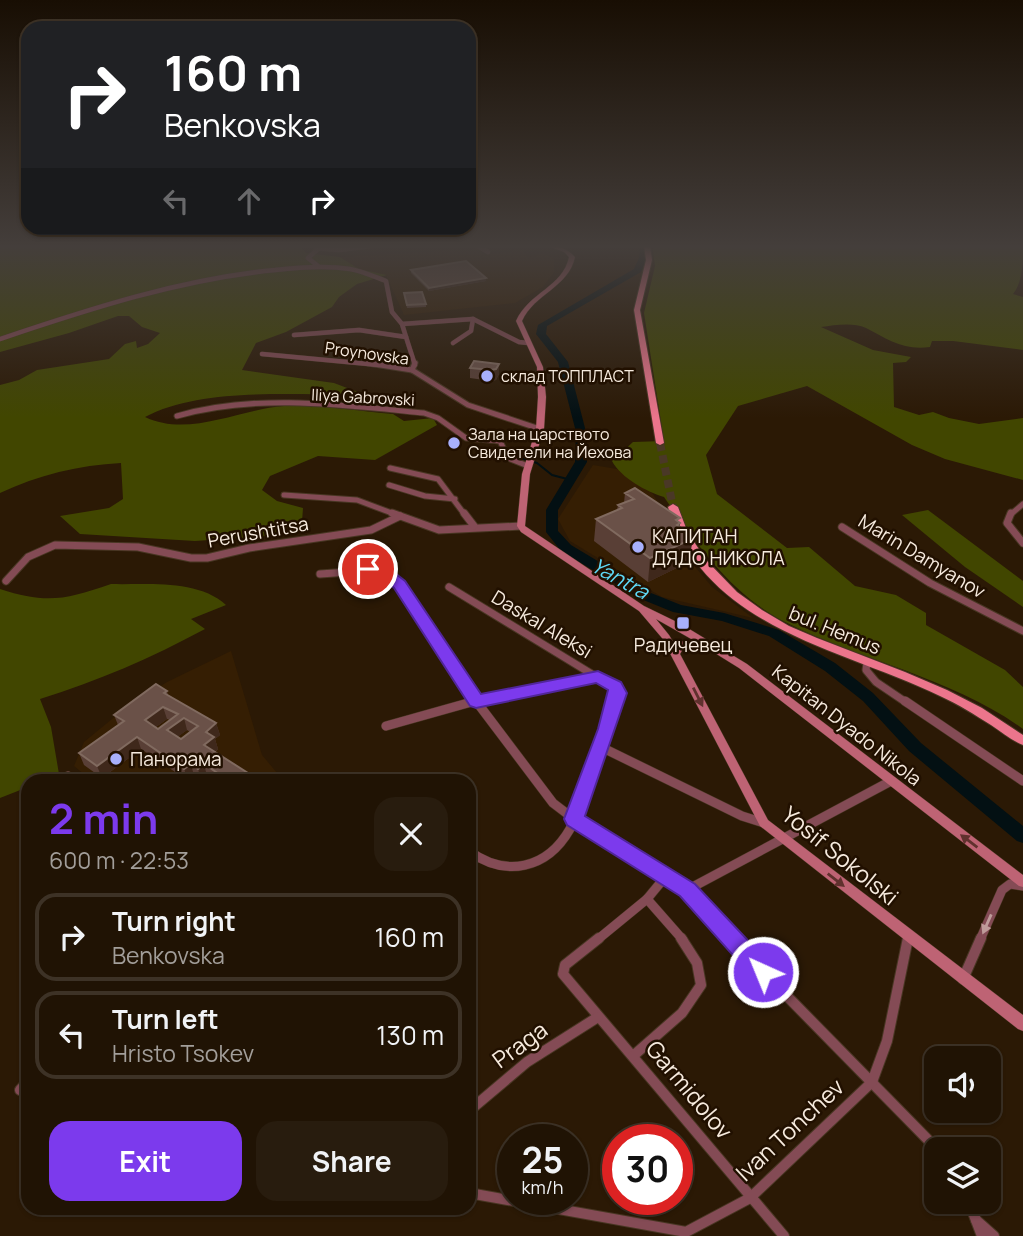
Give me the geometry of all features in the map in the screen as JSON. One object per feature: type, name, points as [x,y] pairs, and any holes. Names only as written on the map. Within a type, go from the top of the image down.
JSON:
[{"type":"main road","points":[[639,303],[637,310],[660,443]]},
{"type":"main road","name":"bul. Hemus","points":[[673,507],[681,533],[697,556],[740,601],[795,635],[930,686],[967,704],[1023,741]]},
{"type":"street","points":[[0,339],[121,303]]},
{"type":"street","points":[[391,303],[393,312],[402,324],[415,363],[412,370]]},
{"type":"street","points":[[533,303],[521,314],[519,327],[541,373],[540,429],[529,462],[521,526],[534,539],[641,608]]},
{"type":"street","points":[[402,324],[473,319],[519,342],[528,343]]},
{"type":"street","points":[[453,343],[471,331],[473,319]]},
{"type":"street","points":[[294,335],[349,330],[406,337]]},
{"type":"street","name":"Proynovska","points":[[262,354],[348,360],[412,370],[474,408],[540,429]]},
{"type":"street","name":"Iliya Gabrovski","points":[[177,416],[201,409],[275,403],[424,413],[438,418],[466,438],[500,441],[508,458],[529,462]]},
{"type":"street","points":[[390,468],[438,479],[456,499],[474,526]]},
{"type":"street","points":[[389,485],[425,496],[456,499]]},
{"type":"street","name":"Perushtitsa","points":[[284,495],[347,497],[436,529],[521,526]]},
{"type":"street","points":[[1023,504],[1011,512],[1007,523],[1023,543]]},
{"type":"street","name":"Perushtitsa","points":[[6,581],[28,556],[55,545],[138,547],[191,558],[207,558],[249,548],[371,530],[400,516]]},
{"type":"street","name":"Marin Damyanov","points":[[842,527],[930,583],[1023,631]]},
{"type":"street","points":[[320,574],[368,569],[386,573],[400,585],[476,701],[545,794],[574,819],[687,890],[725,934],[925,1137]]},
{"type":"street","name":"Daskal Aleksi","points":[[449,587],[618,690],[601,747]]},
{"type":"street","name":"Yosif Sokolski","points":[[641,608],[666,637],[764,823],[908,938],[1023,1024]]},
{"type":"street","name":"Kapitan Dyado Nikola","points":[[641,608],[707,643],[743,666],[1023,884]]},
{"type":"street","points":[[675,654],[681,644],[707,643]]},
{"type":"street","points":[[867,663],[868,675],[883,688],[1023,781]]},
{"type":"street","points":[[386,726],[476,701],[598,676]]},
{"type":"street","points":[[476,856],[487,865],[513,869],[543,859],[559,847],[574,819],[601,747],[742,816],[764,823]]},
{"type":"street","points":[[687,890],[891,781]]},
{"type":"street","points":[[633,1056],[692,1002],[701,986],[701,976],[691,952],[648,899],[666,876]]},
{"type":"street","points":[[963,979],[1002,890],[1010,884],[1023,884]]},
{"type":"street","name":"Garmidolov","points":[[648,899],[562,971],[784,1236]]},
{"type":"street","name":"Ivan Tonchev","points":[[476,1194],[686,1232],[750,1198],[872,1082],[887,1041],[908,938]]},
{"type":"street","name":"Praga","points":[[476,1105],[527,1062],[598,1017]]},
{"type":"street","points":[[974,1214],[982,1236]]},
{"type":"street","points":[[976,1220],[994,1236]]},
{"type":"shaded area","points":[[0,303],[335,303],[332,307],[286,332],[256,343],[242,370],[334,383],[363,394],[222,397],[168,407],[145,417],[162,423],[197,424],[267,408],[310,406],[393,414],[404,421],[433,418],[437,425],[375,460],[318,456],[270,476],[262,490],[277,501],[303,508],[302,522],[267,536],[195,541],[80,534],[60,516],[109,508],[123,499],[121,463],[59,472],[0,493],[0,385],[19,380],[37,370],[109,359],[125,344],[136,341],[137,348],[148,344],[160,333],[142,327],[129,316],[118,316],[0,352]]},
{"type":"shaded area","points":[[398,303],[516,303],[515,303],[404,315]]},
{"type":"shaded area","points":[[646,303],[1023,303],[1023,350],[953,341],[932,341],[930,347],[912,347],[896,343],[861,326],[844,324],[821,327],[873,350],[911,357],[906,362],[893,363],[894,407],[919,415],[933,412],[979,424],[1023,418],[1023,480],[945,459],[912,445],[807,386],[738,406],[706,455],[717,494],[787,548],[809,547],[855,586],[896,595],[926,613],[926,625],[1005,670],[1023,687],[1023,729],[996,712],[938,683],[844,648],[766,611],[748,598],[717,567],[664,497],[635,484],[616,467],[612,461],[633,442],[664,441],[644,313]]},
{"type":"shaded area","points":[[593,465],[617,469],[653,494],[696,568],[712,587],[753,618],[662,597],[570,541],[558,519]]},
{"type":"shaded area","points":[[928,510],[1023,581],[1023,607],[965,567],[902,515]]},
{"type":"shaded area","points":[[111,584],[172,585],[201,591],[226,605],[191,619],[205,629],[185,640],[103,677],[40,699],[51,727],[59,774],[21,774],[21,790],[0,798],[0,589],[43,598],[81,594]]},
{"type":"shaded area","points":[[231,651],[262,755],[278,774],[84,774],[74,766],[84,742],[123,710],[167,682]]},
{"type":"building","points":[[406,303],[426,304],[407,305]]},
{"type":"building","points":[[474,361],[499,364],[496,369],[491,370],[470,368]]},
{"type":"building","points":[[635,488],[680,518],[676,520],[680,523],[677,525],[693,536],[690,538],[692,539],[650,558],[596,519],[622,508],[618,505],[634,499],[625,493]]},
{"type":"building","points":[[156,684],[167,691],[164,693],[216,723],[206,732],[214,737],[204,745],[250,774],[219,774],[204,764],[198,769],[191,764],[184,769],[137,737],[97,766],[79,753],[124,721],[114,715]],"holes":[[[163,707],[178,714],[158,729],[145,720]],[[184,718],[198,726],[181,739],[167,730]]]},
{"type":"waterway","name":"Yantra","points":[[582,303],[543,325],[541,334],[563,362],[581,432],[581,462],[552,510],[552,532],[566,548],[646,596],[678,609],[724,617],[774,633],[830,667],[868,697],[915,747],[1023,836]]},
{"type":"waterway","points":[[509,454],[537,463],[552,475],[571,480]]},
{"type":"tunnel","points":[[660,443],[673,507]]},
{"type":"place","name":"склад ТОППЛАСТ","points":[[487,376]]},
{"type":"place","name":"Зала на царството Свидетели на Йехова","points":[[454,443]]},
{"type":"place","name":"КАПИТАН ДЯДО НИКОЛА","points":[[638,547]]},
{"type":"place","name":"Радичевец","points":[[683,623]]},
{"type":"place","name":"Панорама","points":[[116,759]]},
{"type":"route","points":[[368,569],[386,573],[400,585],[476,701],[598,676],[618,690],[601,747],[574,819],[687,890],[763,972]]}]
